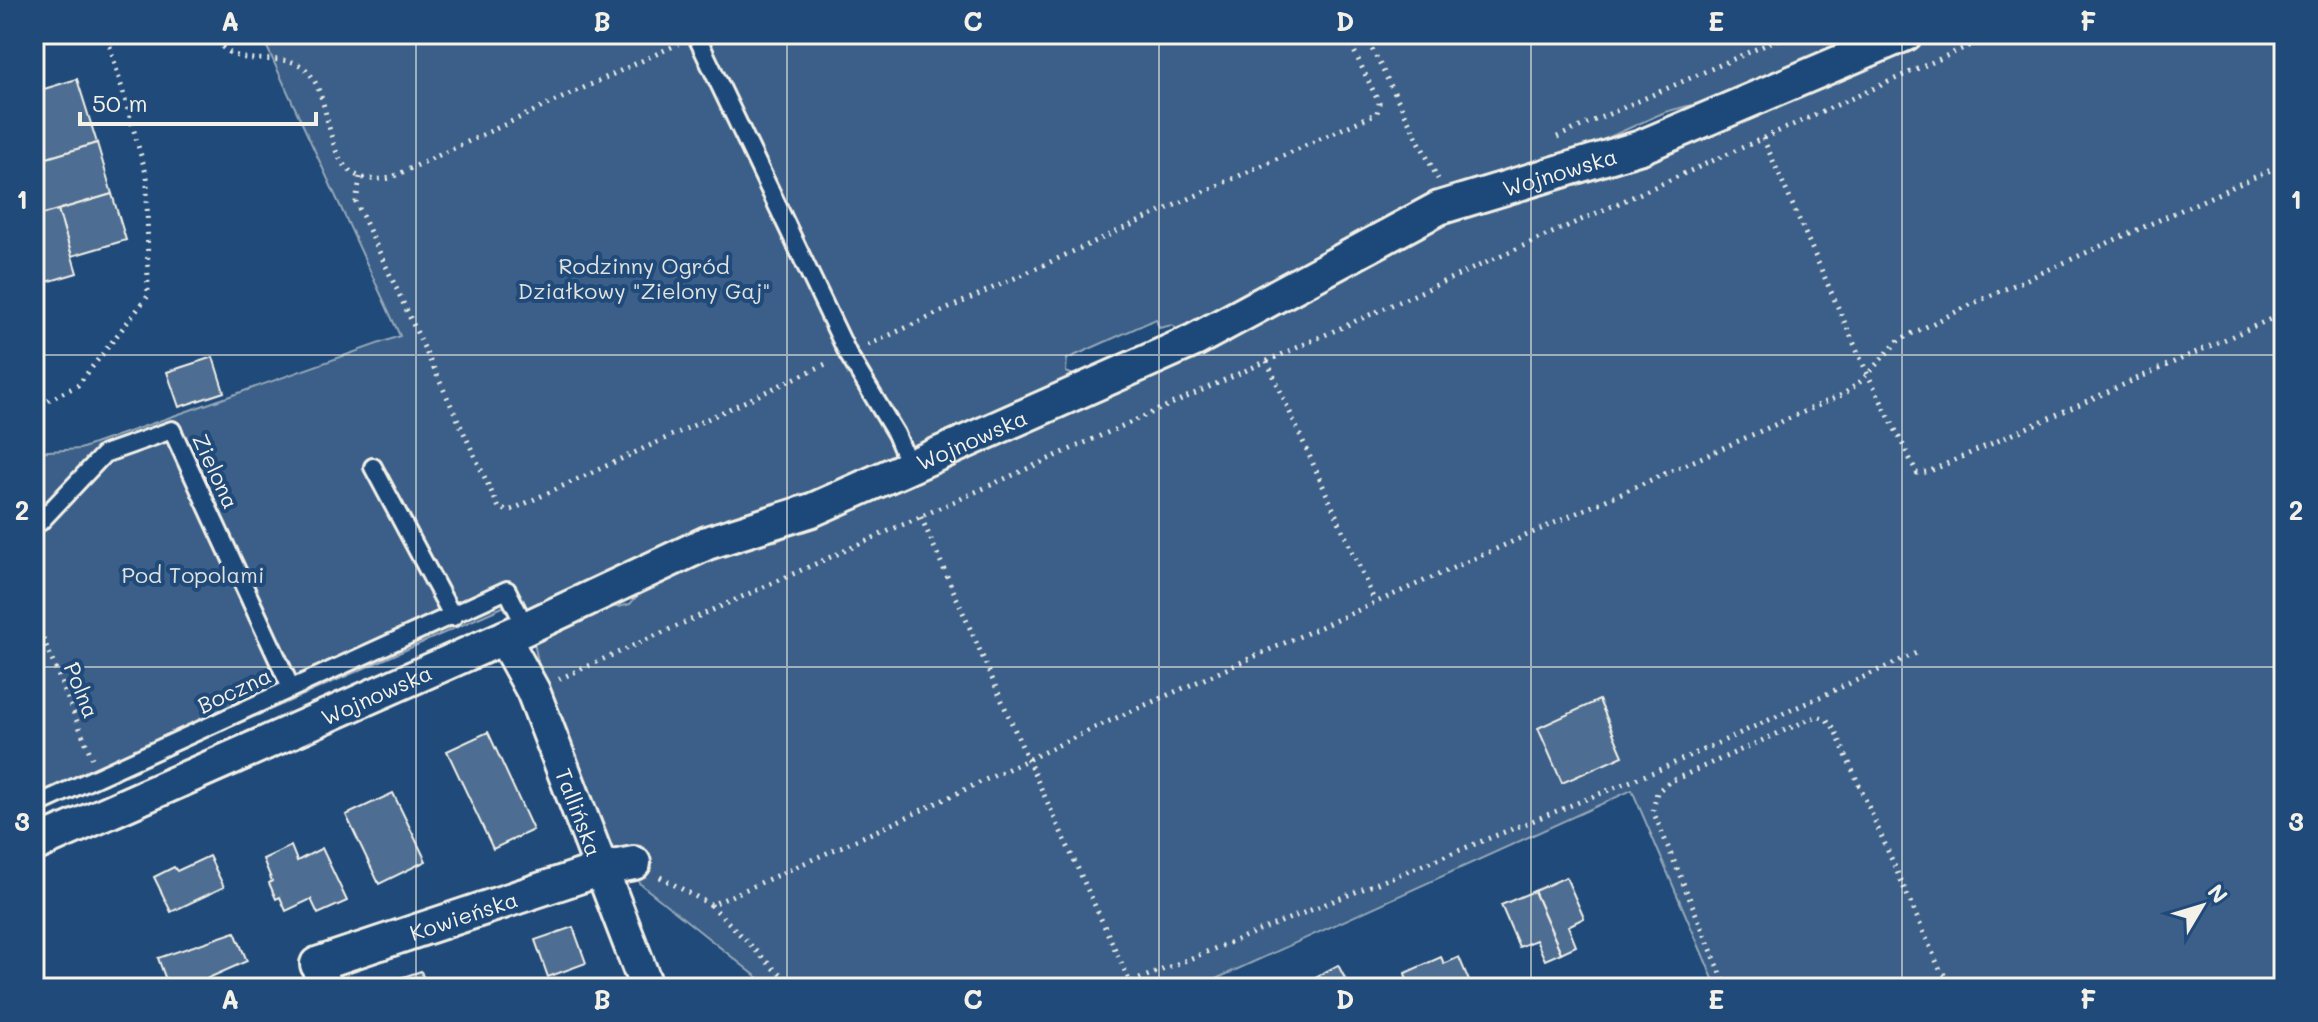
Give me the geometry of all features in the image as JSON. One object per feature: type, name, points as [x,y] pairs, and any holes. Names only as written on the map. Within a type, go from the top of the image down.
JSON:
[{"type":"street","name":"Wojnowska","points":[[34,845],[515,633],[707,543],[812,510],[1195,340],[1439,208],[1641,147],[1906,34]]},
{"type":"street","name":"Tallińska","points":[[515,633],[533,691],[647,988]]},
{"type":"street","name":"Kowieńska","points":[[326,988],[317,964],[602,869],[634,863]]},
{"type":"lane","points":[[696,35],[848,354],[896,434],[909,465]]},
{"type":"lane","name":"Zielona","points":[[34,525],[104,454],[172,430],[291,688]]},
{"type":"lane","points":[[373,467],[453,617]]},
{"type":"lane","name":"Boczna","points":[[34,806],[507,590],[515,633]]},
{"type":"path","points":[[213,34],[217,42],[237,58],[288,60],[304,67],[313,77],[337,155],[347,169],[374,181],[390,178],[696,35]]},
{"type":"path","points":[[1551,139],[1790,34]]},
{"type":"path","points":[[533,691],[1995,34]]},
{"type":"path","points":[[1365,35],[1442,187]]},
{"type":"path","points":[[34,408],[78,385],[148,296],[147,177],[109,43]]},
{"type":"path","points":[[1763,138],[1867,373],[1917,473],[1928,472],[2284,313]]},
{"type":"path","points":[[711,905],[1375,602],[1844,394],[1899,340],[1988,296],[2284,164]]},
{"type":"path","points":[[1267,361],[1375,602]]},
{"type":"path","points":[[921,517],[1130,982]]},
{"type":"path","name":"Polna","points":[[34,616],[100,777]]},
{"type":"path","points":[[1117,988],[1661,769],[1921,651]]},
{"type":"path","points":[[1727,988],[1653,811],[1657,792],[1669,782],[1817,716],[1826,719],[1834,728],[1941,972],[1961,988]]},
{"type":"path","points":[[634,863],[711,905],[773,968],[799,988]]},
{"type":"green space","name":"Rodzinny Ogród Działkowy \"Zielony Gaj\"","points":[[261,34],[1886,34],[1726,96],[1665,112],[1178,331],[1172,325],[1159,328],[1156,319],[1067,359],[1066,372],[1079,377],[953,438],[798,498],[772,503],[721,528],[678,539],[669,551],[658,548],[580,584],[526,617],[521,599],[34,814],[34,452],[80,449],[400,336]]},
{"type":"green space","points":[[1920,34],[2284,34],[2284,988],[1717,988],[1632,790],[1196,988],[771,988],[639,883],[627,854],[607,850],[546,700],[534,643],[546,627],[601,605],[618,607],[630,604],[649,581],[738,545],[777,541],[1386,242]]},
{"type":"building","points":[[77,79],[97,143],[34,162],[34,92]]},
{"type":"building","points":[[97,143],[112,194],[34,217],[34,162]]},
{"type":"building","points":[[112,194],[126,240],[72,256],[58,210]]},
{"type":"building","points":[[58,210],[77,273],[47,282],[42,265],[34,267],[34,217]]},
{"type":"building","points":[[213,357],[224,392],[179,407],[167,372]]},
{"type":"building","points":[[1599,700],[1623,756],[1562,783],[1538,728]]},
{"type":"building","points":[[488,732],[533,830],[493,849],[447,751]]},
{"type":"building","points":[[393,793],[426,861],[379,884],[346,815]]},
{"type":"building","points":[[291,846],[297,861],[322,848],[347,901],[318,914],[311,899],[286,911],[280,897],[276,899],[263,859]]},
{"type":"building","points":[[209,856],[224,887],[171,912],[154,877],[174,867],[177,871]]},
{"type":"building","points":[[1566,877],[1584,918],[1568,926],[1576,946],[1561,953],[1534,891]]},
{"type":"building","points":[[1534,891],[1561,953],[1545,960],[1536,940],[1519,947],[1501,905]]},
{"type":"building","points":[[573,927],[586,963],[548,977],[535,940]]},
{"type":"building","points":[[235,932],[247,961],[186,988],[169,988],[158,958]]},
{"type":"building","points":[[1441,957],[1444,964],[1459,957],[1472,988],[1409,988],[1405,973]]},
{"type":"building","points":[[1338,965],[1350,988],[1295,988]]},
{"type":"building","points":[[421,971],[427,988],[376,986]]},
{"type":"park label","name":"Pod Topolami","points":[[193,574]]}]
